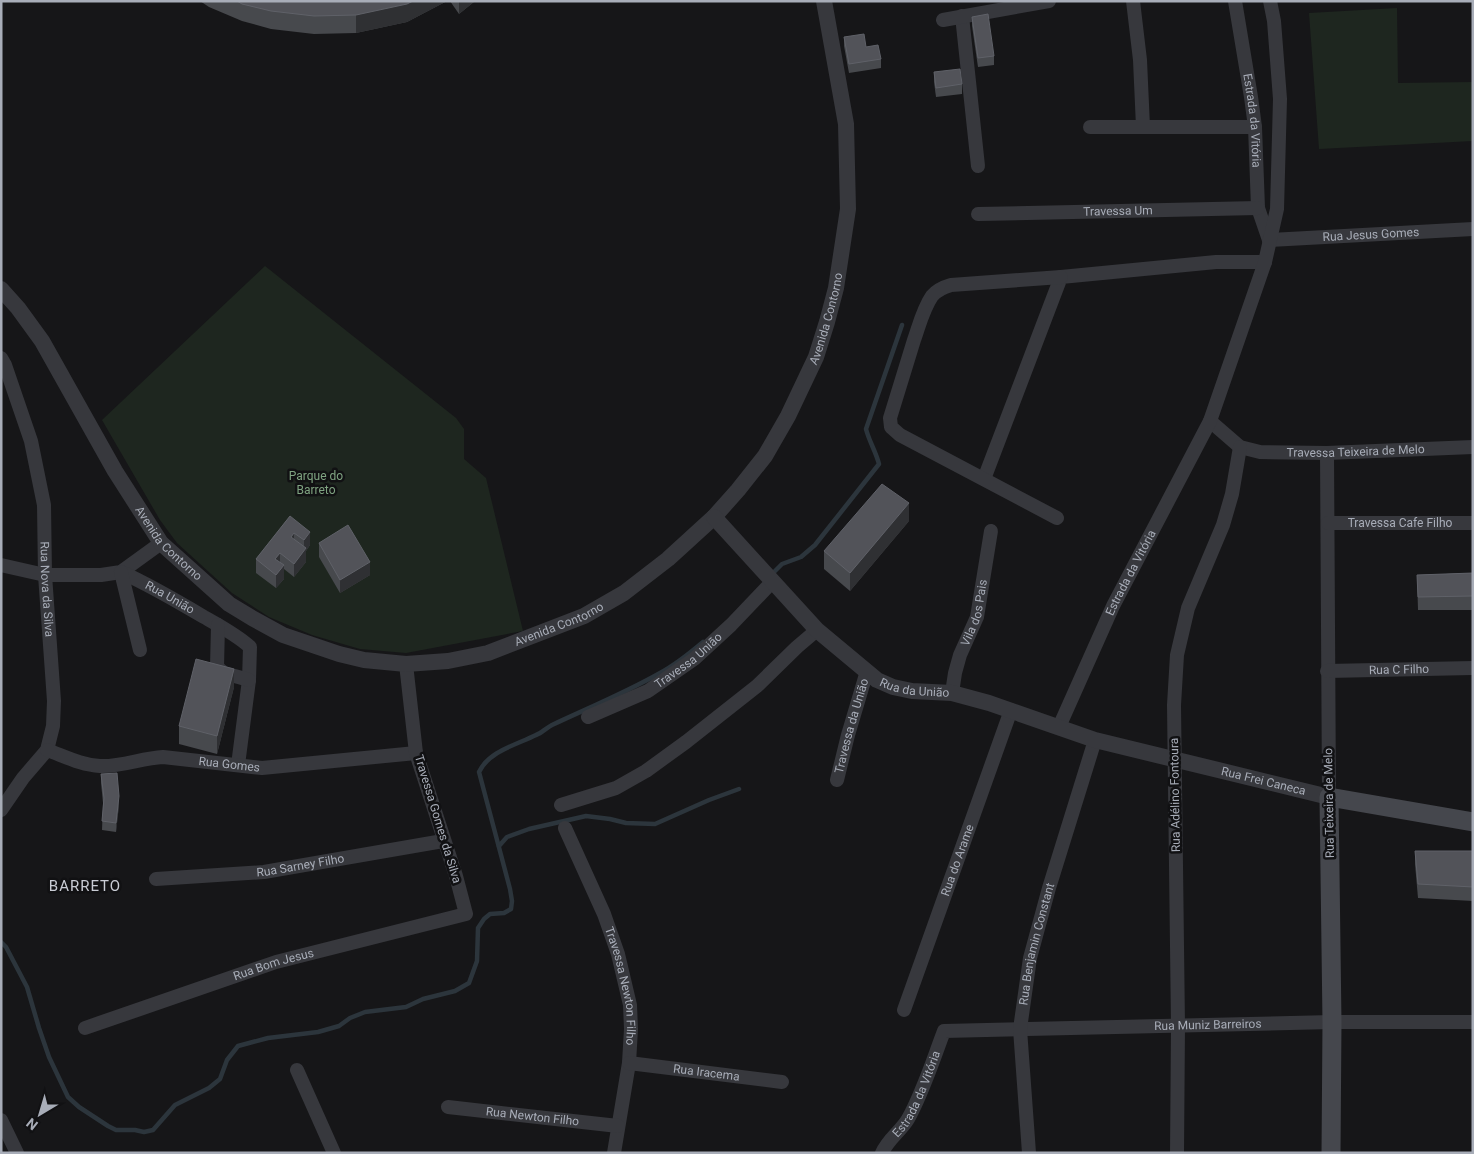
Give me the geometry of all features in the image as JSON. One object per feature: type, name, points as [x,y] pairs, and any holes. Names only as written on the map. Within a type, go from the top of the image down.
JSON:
[{"type":"main road","name":"Rua Frei Caneca","points":[[1329,797],[1473,822]]},
{"type":"main road","name":"Rua Teixeira de Melo","points":[[1329,797],[1332,1022],[1331,1153]]},
{"type":"street","name":"Avenida Contorno","points":[[1,289],[18,308],[42,341],[115,471],[161,543],[229,604],[283,635],[338,654],[364,660],[406,664],[448,661],[488,653],[584,616],[624,593],[668,560],[714,517],[738,490],[764,456],[788,416],[816,357],[827,322],[836,288],[848,209],[846,124],[824,1]]},
{"type":"street","points":[[943,20],[1050,1]]},
{"type":"street","points":[[1132,1],[1140,60],[1143,127]]},
{"type":"street","name":"Estrada da Vitória","points":[[1235,1],[1252,97],[1258,208],[1269,240]]},
{"type":"street","name":"Estrada da Vitória","points":[[1059,727],[1113,606],[1210,421],[1265,262],[1277,209],[1280,100],[1275,29],[1270,1]]},
{"type":"street","points":[[962,16],[978,166]]},
{"type":"street","points":[[1090,127],[1255,127]]},
{"type":"street","name":"Travessa Um","points":[[978,214],[1258,208]]},
{"type":"street","name":"Rua Jesus Gomes","points":[[1269,240],[1473,229]]},
{"type":"street","points":[[1057,518],[900,435],[891,427],[890,418],[918,330],[933,295],[944,286],[951,284],[1061,277],[1216,262],[1265,262]]},
{"type":"street","points":[[984,479],[1061,277]]},
{"type":"street","name":"Rua Nova da Silva","points":[[1,358],[6,365],[31,441],[44,505],[45,575],[54,701],[53,726],[47,750],[23,778],[1,810]]},
{"type":"street","points":[[1210,421],[1240,447]]},
{"type":"street","name":"Travessa Teixeira de Melo","points":[[1240,447],[1260,452],[1327,453],[1473,447]]},
{"type":"street","name":"Rua Adélino Fontoura","points":[[1177,1153],[1178,1026],[1174,705],[1177,655],[1188,608],[1223,525],[1232,494],[1240,447]]},
{"type":"street","name":"Rua Teixeira de Melo","points":[[1327,453],[1329,797]]},
{"type":"street","name":"Rua da União","points":[[714,517],[817,630],[878,680],[893,687],[912,691],[952,692],[1011,710],[1095,740],[1174,759]]},
{"type":"street","name":"Travessa Cafe Filho","points":[[1328,523],[1473,523]]},
{"type":"street","name":"Vila dos Pais","points":[[952,692],[960,655],[977,617],[991,532]]},
{"type":"street","points":[[1,564],[45,575],[100,575],[121,572],[161,543]]},
{"type":"street","points":[[121,572],[140,650]]},
{"type":"street","name":"Rua União","points":[[121,572],[155,588],[218,625],[250,647],[249,680],[238,765]]},
{"type":"street","name":"Travessa União","points":[[588,717],[648,691],[694,659],[731,625],[769,578]]},
{"type":"street","points":[[218,625],[217,667],[224,672],[249,680]]},
{"type":"street","points":[[561,805],[616,788],[646,771],[757,686],[817,630]]},
{"type":"street","name":"Travessa Gomes da Silva","points":[[406,664],[416,753],[443,841],[456,876],[466,914]]},
{"type":"street","name":"Rua C Filho","points":[[1327,671],[1473,668]]},
{"type":"street","name":"Travessa da União","points":[[837,780],[866,671]]},
{"type":"street","name":"Rua do Arame","points":[[904,1010],[1011,710]]},
{"type":"street","name":"Rua Benjamin Constant","points":[[1029,1153],[1020,1030],[1030,958],[1049,888],[1095,740]]},
{"type":"street","name":"Rua Gomes","points":[[47,750],[82,763],[100,766],[163,757],[262,768],[416,753]]},
{"type":"street","name":"Rua Frei Caneca","points":[[1174,759],[1329,797]]},
{"type":"street","name":"Travessa Newton Filho","points":[[565,828],[604,914],[618,954],[631,1017],[629,1063],[614,1153]]},
{"type":"street","name":"Rua Sarney Filho","points":[[156,879],[264,872],[443,841]]},
{"type":"street","name":"Rua Bom Jesus","points":[[85,1028],[276,962],[466,914]]},
{"type":"street","name":"Rua Muniz Barreiros","points":[[944,1031],[1332,1022],[1473,1022]]},
{"type":"street","name":"Estrada da Vitória","points":[[882,1153],[886,1144],[906,1121],[914,1107],[944,1031]]},
{"type":"street","name":"Rua Iracema","points":[[629,1063],[782,1082]]},
{"type":"street","points":[[297,1070],[334,1153]]},
{"type":"street","name":"Rua Newton Filho","points":[[448,1107],[618,1126]]},
{"type":"street","points":[[1,1120],[17,1153]]},
{"type":"green space","points":[[1397,8],[1398,83],[1473,82],[1473,141],[1319,149],[1309,13]]},
{"type":"green space","name":"Parque do Barreto","points":[[265,266],[456,418],[464,429],[464,459],[486,478],[523,631],[406,653],[360,649],[312,635],[269,617],[232,593],[177,543],[160,520],[102,420]]},
{"type":"building","points":[[237,1],[413,1],[356,15],[314,16],[271,11]]},
{"type":"building","points":[[988,14],[994,56],[978,58],[972,17]]},
{"type":"building","points":[[864,34],[866,47],[878,45],[881,59],[849,64],[844,37]]},
{"type":"building","points":[[960,69],[962,84],[936,88],[934,72]]},
{"type":"building","points":[[882,484],[909,503],[850,573],[824,551]]},
{"type":"building","points":[[290,516],[310,532],[304,540],[294,533],[291,537],[306,548],[294,564],[280,553],[275,559],[284,565],[276,575],[256,559]]},
{"type":"building","points":[[348,525],[370,562],[340,580],[319,543]]},
{"type":"building","points":[[1473,573],[1473,596],[1418,597],[1417,575]]},
{"type":"building","points":[[196,659],[234,669],[217,736],[179,726]]},
{"type":"building","points":[[117,773],[119,796],[116,823],[102,821],[104,798],[101,774]]},
{"type":"building","points":[[1415,851],[1473,851],[1473,887],[1418,884]]},
{"type":"waterway","points":[[771,575],[782,564],[801,557],[815,545],[879,464],[866,429],[902,325]]},
{"type":"waterway","points":[[1,942],[6,947],[27,987],[49,1057],[68,1097],[79,1107],[116,1130],[144,1132],[153,1130],[175,1105],[209,1088],[220,1079],[227,1060],[238,1046],[268,1038],[318,1032],[339,1026],[350,1018],[365,1012],[406,1007],[423,999],[455,991],[469,983],[477,961],[478,928],[490,914],[504,913],[511,909],[512,901],[479,772],[483,765],[504,749],[660,673],[677,663],[703,642]]},
{"type":"waterway","points":[[499,846],[507,837],[529,829],[586,816],[626,823],[655,824],[739,789]]},
{"type":"district","name":"BARRETO","points":[[85,886]]}]
